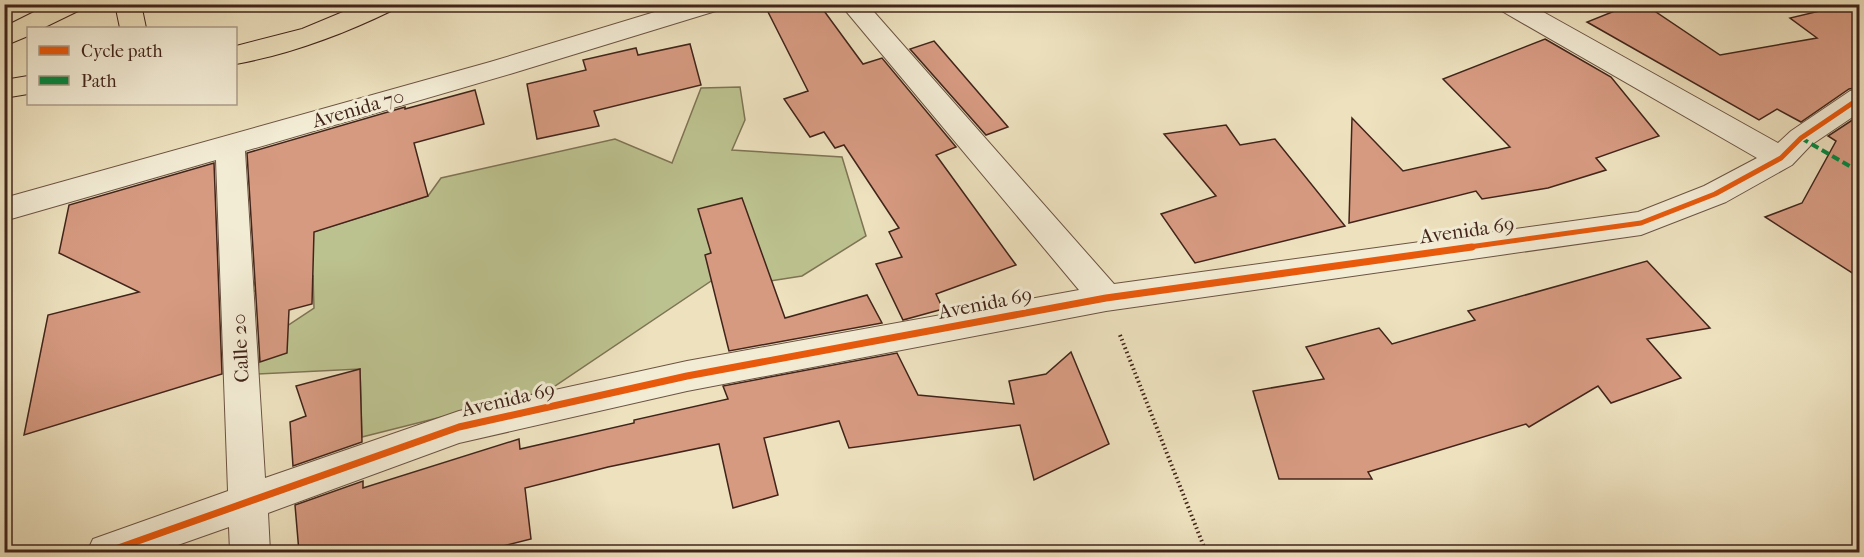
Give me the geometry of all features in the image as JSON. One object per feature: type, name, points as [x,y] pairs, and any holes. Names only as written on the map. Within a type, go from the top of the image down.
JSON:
[{"type":"highway","points":[[4,38],[71,4]]},
{"type":"highway","points":[[128,4],[133,27]]},
{"type":"highway","points":[[237,55],[281,46],[324,31],[384,4]]},
{"type":"highway","points":[[4,88],[27,85]]},
{"type":"street","name":"Avenida 70","points":[[4,210],[711,4]]},
{"type":"street","points":[[853,4],[1106,298]]},
{"type":"street","points":[[1509,4],[1781,158]]},
{"type":"street","name":"Avenida 69","points":[[107,552],[459,428],[687,375],[1106,298],[1641,223],[1715,194],[1781,158],[1801,138],[1860,98]]},
{"type":"street","name":"Calle 20","points":[[230,144],[250,552]]},
{"type":"path","points":[[1106,298],[1206,552]]},
{"type":"green space","points":[[740,87],[745,120],[732,150],[842,157],[866,236],[802,276],[745,285],[732,267],[549,390],[362,437],[360,369],[258,374],[260,344],[314,308],[313,276],[251,292],[271,245],[428,196],[441,178],[615,139],[672,163],[701,88]]},
{"type":"building","points":[[764,4],[819,4],[863,64],[882,58],[956,147],[936,155],[1016,265],[936,294],[943,309],[903,320],[876,264],[902,257],[889,232],[899,228],[844,145],[835,148],[824,132],[810,137],[784,99],[808,91]]},
{"type":"building","points":[[1632,4],[1644,4],[1720,55],[1817,38],[1790,18],[1849,4],[1860,4],[1860,87],[1849,89],[1801,122],[1777,109],[1759,120],[1587,22]]},
{"type":"building","points":[[1545,39],[1611,77],[1659,136],[1596,158],[1606,170],[1548,188],[1482,199],[1476,191],[1349,223],[1352,118],[1403,171],[1510,147],[1443,79]]},
{"type":"building","points":[[934,41],[1008,127],[986,135],[910,49]]},
{"type":"building","points":[[690,44],[701,85],[594,111],[599,126],[537,139],[527,84],[586,70],[583,60],[636,48],[638,55]]},
{"type":"building","points":[[475,90],[484,124],[414,143],[428,196],[314,232],[312,304],[289,310],[287,353],[260,362],[247,153],[405,107],[405,109]]},
{"type":"building","points":[[1860,115],[1860,278],[1765,217],[1802,203],[1836,141],[1828,136]]},
{"type":"building","points":[[1226,125],[1240,145],[1275,139],[1345,226],[1195,263],[1161,214],[1216,196],[1164,134]]},
{"type":"building","points":[[214,163],[222,374],[24,435],[48,315],[139,292],[59,253],[69,205]]},
{"type":"building","points":[[742,198],[785,318],[867,295],[882,323],[729,351],[705,255],[711,253],[698,209]]},
{"type":"building","points":[[1647,261],[1710,328],[1647,339],[1681,378],[1611,403],[1598,386],[1529,427],[1526,424],[1368,472],[1372,479],[1279,479],[1253,391],[1324,379],[1306,347],[1379,328],[1392,344],[1475,320],[1468,311]]},
{"type":"building","points":[[1071,352],[1109,444],[1034,480],[1020,425],[849,448],[839,421],[764,438],[778,495],[733,508],[719,444],[608,467],[525,488],[531,539],[479,552],[299,552],[295,505],[363,481],[363,488],[519,439],[520,449],[728,399],[723,386],[897,353],[918,395],[1014,404],[1009,381],[1046,374]]},
{"type":"building","points":[[360,369],[362,442],[293,466],[290,422],[306,416],[296,386]]},
{"type":"marked path","points":[[1801,138],[1860,172]]},
{"type":"cycle path","points":[[107,552],[459,427],[687,376],[1106,298],[1641,223],[1715,194],[1781,158],[1801,138],[1860,98]]}]
